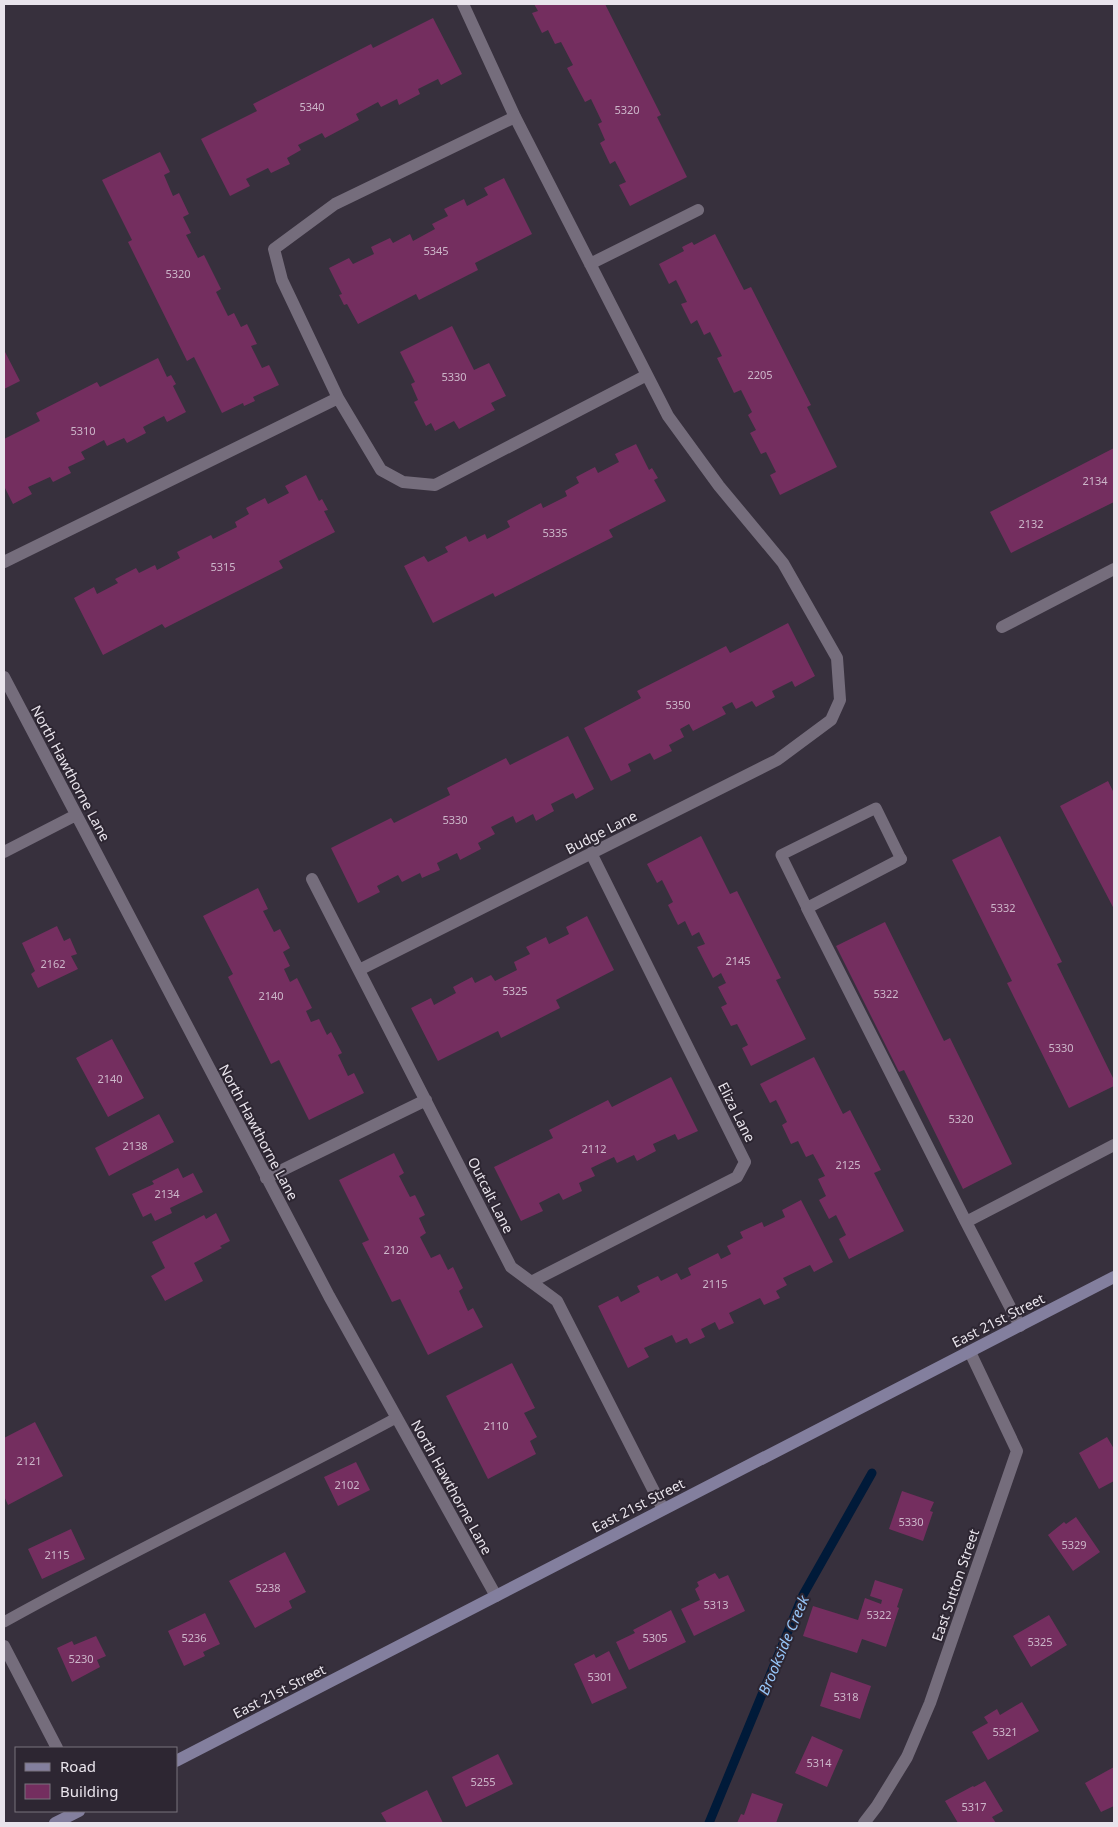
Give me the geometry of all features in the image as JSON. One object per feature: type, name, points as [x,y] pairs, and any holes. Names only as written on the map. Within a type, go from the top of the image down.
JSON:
[{"type":"main road","name":"East 21st Street","points":[[178,1760],[1114,1277]]},
{"type":"main road","points":[[55,1823],[77,1812]]},
{"type":"street","points":[[463,4],[516,117],[647,374],[435,485],[403,482],[381,470],[338,398],[282,280],[274,249],[335,204],[516,117]]},
{"type":"street","points":[[590,264],[698,210]]},
{"type":"street","name":"Budge Lane","points":[[359,970],[777,760],[831,720],[840,700],[836,658],[783,563],[719,486],[668,416],[647,374]]},
{"type":"street","points":[[4,562],[338,398]]},
{"type":"street","points":[[1002,627],[1114,569]]},
{"type":"street","name":"North Hawthorne Lane","points":[[4,677],[329,1296],[496,1596]]},
{"type":"street","points":[[4,852],[76,815]]},
{"type":"street","name":"Eliza Lane","points":[[531,1282],[738,1177],[745,1162],[591,854]]},
{"type":"street","points":[[901,859],[807,908],[1020,1326]]},
{"type":"street","name":"Outcalt Lane","points":[[312,879],[511,1267],[557,1301],[663,1509]]},
{"type":"street","points":[[266,1178],[426,1100]]},
{"type":"street","points":[[966,1222],[1114,1145]]},
{"type":"street","name":"East Sutton Street","points":[[864,1823],[877,1806],[907,1757],[930,1703],[1017,1451],[970,1352]]},
{"type":"street","points":[[4,1646],[56,1747]]},
{"type":"lane","points":[[807,908],[781,855],[876,808],[901,859]]},
{"type":"lane","points":[[4,1622],[82,1578],[317,1461],[396,1418]]},
{"type":"building","points":[[534,4],[605,4],[661,115],[657,117],[687,177],[630,206],[619,185],[626,182],[615,161],[610,164],[600,143],[605,140],[598,124],[602,122],[591,99],[585,102],[567,68],[573,65],[561,42],[555,44],[548,30],[542,33],[532,13],[538,11]]},
{"type":"building","points":[[433,18],[462,74],[441,85],[438,79],[418,89],[420,94],[399,105],[397,99],[381,107],[378,102],[356,114],[359,120],[325,138],[322,133],[298,145],[301,150],[287,158],[290,164],[271,173],[268,168],[246,179],[250,186],[230,196],[201,139],[257,111],[253,104],[371,44],[373,48]]},
{"type":"building","points":[[160,152],[170,172],[164,175],[173,196],[179,193],[189,214],[183,217],[191,233],[186,235],[198,258],[204,255],[221,289],[216,292],[228,316],[234,313],[241,327],[247,324],[257,344],[251,346],[262,368],[269,365],[279,385],[253,397],[255,401],[244,406],[243,403],[222,413],[194,357],[187,361],[128,242],[132,240],[102,180]]},
{"type":"building","points":[[504,178],[532,234],[475,263],[478,270],[419,300],[416,294],[358,324],[347,304],[344,305],[339,295],[342,294],[329,268],[349,258],[353,264],[374,254],[371,247],[390,238],[393,243],[410,234],[413,241],[435,229],[432,224],[448,216],[444,209],[464,199],[467,206],[488,195],[484,188]]},
{"type":"building","points":[[715,234],[744,290],[751,287],[811,405],[807,407],[837,467],[780,495],[770,475],[776,472],[766,452],[761,454],[750,433],[756,430],[748,415],[752,412],[741,390],[734,393],[717,358],[722,356],[710,332],[704,335],[697,320],[691,324],[681,304],[687,302],[676,280],[669,284],[659,264],[684,251],[682,247],[692,242],[694,245]]},
{"type":"building","points":[[452,326],[474,370],[489,363],[506,396],[491,403],[495,410],[459,429],[454,421],[435,431],[431,423],[426,426],[414,402],[418,400],[411,384],[415,382],[400,352]]},
{"type":"building","points":[[4,350],[20,381],[4,389]]},
{"type":"building","points":[[158,358],[167,377],[171,375],[176,384],[173,386],[186,412],[167,422],[164,416],[143,427],[146,433],[127,443],[124,438],[107,446],[104,440],[81,452],[85,459],[68,467],[71,473],[53,482],[50,477],[28,487],[32,494],[13,504],[4,486],[4,439],[40,421],[36,413],[97,382],[100,387]]},
{"type":"building","points":[[636,444],[649,470],[652,468],[658,478],[654,480],[666,501],[609,530],[613,537],[495,597],[493,593],[433,623],[404,566],[424,556],[428,562],[448,552],[445,547],[466,536],[469,542],[485,534],[487,539],[510,527],[507,521],[541,503],[543,508],[567,496],[565,491],[579,483],[576,477],[595,467],[598,473],[619,462],[615,454]]},
{"type":"building","points":[[1114,448],[1114,502],[1011,553],[990,512]]},
{"type":"building","points":[[306,475],[319,501],[322,499],[328,510],[324,511],[335,532],[279,561],[283,568],[165,628],[162,624],[103,655],[74,598],[94,587],[97,594],[118,583],[115,579],[136,568],[139,573],[155,565],[157,570],[180,558],[177,552],[211,535],[213,539],[237,527],[235,522],[249,514],[246,508],[265,498],[268,504],[289,493],[285,486]]},
{"type":"building","points":[[788,623],[815,676],[795,687],[792,681],[772,691],[775,697],[756,707],[752,701],[736,709],[732,702],[722,707],[726,714],[693,731],[689,724],[680,729],[684,737],[669,745],[672,751],[654,760],[650,753],[628,764],[631,771],[611,781],[584,728],[641,698],[637,691],[726,646],[730,653]]},
{"type":"building","points":[[568,736],[594,789],[576,799],[573,793],[551,804],[554,811],[536,821],[533,814],[516,823],[513,816],[491,827],[495,834],[478,843],[481,849],[460,860],[457,853],[437,863],[440,870],[422,878],[420,873],[402,882],[398,875],[377,886],[380,892],[358,903],[331,848],[391,818],[394,823],[450,795],[447,788],[506,758],[510,765]]},
{"type":"building","points":[[1108,781],[1114,793],[1114,909],[1060,806]]},
{"type":"building","points":[[701,836],[730,894],[737,891],[781,978],[776,980],[806,1039],[751,1066],[742,1048],[748,1045],[737,1024],[731,1026],[721,1007],[727,1004],[718,987],[726,983],[721,973],[713,978],[697,947],[705,944],[699,932],[692,936],[685,921],[678,925],[668,905],[673,902],[662,880],[657,883],[647,864]]},
{"type":"building","points":[[1000,836],[1062,962],[1057,964],[1114,1080],[1114,1086],[1069,1108],[1007,983],[1012,981],[952,860]]},
{"type":"building","points":[[258,888],[268,909],[263,911],[274,932],[280,929],[290,948],[283,952],[290,966],[284,969],[290,982],[297,978],[312,1008],[306,1011],[311,1022],[319,1019],[327,1035],[331,1032],[342,1053],[338,1055],[348,1076],[354,1073],[364,1093],[309,1120],[279,1060],[271,1064],[228,977],[233,974],[203,916]]},
{"type":"building","points":[[587,916],[614,970],[556,1000],[560,1008],[501,1038],[498,1031],[438,1061],[411,1008],[431,998],[434,1005],[456,993],[453,987],[472,977],[475,983],[491,975],[495,981],[517,970],[514,962],[530,954],[526,947],[546,937],[549,944],[569,934],[566,927]]},
{"type":"building","points":[[885,922],[944,1041],[950,1038],[1012,1164],[963,1189],[904,1070],[899,1072],[836,946]]},
{"type":"building","points":[[57,926],[64,941],[70,938],[77,954],[71,956],[78,969],[38,988],[31,974],[35,971],[22,943]]},
{"type":"building","points":[[112,1039],[144,1098],[108,1117],[76,1058]]},
{"type":"building","points":[[814,1057],[843,1114],[850,1110],[881,1170],[874,1173],[904,1231],[849,1259],[839,1239],[846,1235],[836,1215],[829,1219],[819,1200],[826,1196],[818,1179],[825,1176],[813,1154],[806,1157],[798,1141],[791,1144],[782,1125],[787,1122],[776,1100],[770,1103],[760,1084]]},
{"type":"building","points":[[671,1077],[698,1131],[678,1140],[675,1134],[653,1144],[656,1151],[637,1161],[634,1155],[617,1163],[614,1157],[591,1168],[595,1176],[579,1183],[582,1191],[563,1200],[559,1193],[539,1203],[543,1211],[521,1221],[494,1167],[553,1138],[549,1130],[608,1100],[612,1107]]},
{"type":"building","points":[[159,1114],[174,1142],[109,1176],[95,1148]]},
{"type":"building","points":[[394,1153],[404,1173],[399,1176],[410,1197],[415,1195],[425,1215],[419,1218],[426,1233],[420,1237],[431,1258],[440,1254],[448,1270],[453,1267],[463,1288],[459,1291],[468,1311],[473,1308],[483,1327],[428,1355],[400,1299],[392,1302],[362,1243],[369,1240],[339,1180]]},
{"type":"building","points":[[178,1168],[183,1178],[193,1173],[203,1192],[170,1208],[172,1213],[155,1221],[151,1213],[143,1217],[132,1194],[154,1184],[152,1181]]},
{"type":"building","points":[[801,1200],[833,1262],[814,1272],[810,1265],[783,1278],[787,1285],[776,1291],[780,1298],[764,1305],[760,1298],[729,1313],[734,1323],[719,1330],[715,1322],[701,1329],[705,1337],[690,1344],[687,1338],[676,1343],[672,1335],[644,1348],[649,1357],[628,1368],[598,1306],[618,1296],[621,1302],[640,1292],[637,1286],[658,1276],[661,1281],[677,1273],[681,1280],[691,1275],[688,1268],[718,1253],[721,1259],[731,1254],[727,1246],[743,1238],[740,1232],[762,1222],[764,1227],[785,1217],[782,1210]]},
{"type":"building","points":[[216,1213],[230,1241],[220,1246],[222,1248],[194,1263],[203,1281],[165,1301],[151,1276],[165,1268],[152,1242],[204,1215],[206,1219]]},
{"type":"building","points":[[512,1363],[535,1408],[524,1413],[537,1437],[530,1441],[536,1454],[488,1479],[446,1396]]},
{"type":"building","points":[[35,1422],[63,1476],[8,1505],[4,1496],[4,1438]]},
{"type":"building","points":[[1107,1437],[1114,1449],[1114,1481],[1099,1489],[1079,1453]]},
{"type":"building","points":[[356,1462],[370,1490],[338,1506],[324,1477]]},
{"type":"building","points":[[902,1491],[934,1502],[930,1511],[933,1512],[923,1541],[889,1529]]},
{"type":"building","points":[[1076,1517],[1100,1552],[1073,1571],[1048,1535],[1064,1522],[1066,1524]]},
{"type":"building","points":[[71,1529],[85,1559],[42,1579],[28,1549]]},
{"type":"building","points":[[285,1552],[306,1592],[289,1601],[292,1608],[255,1628],[229,1581]]},
{"type":"building","points":[[715,1573],[719,1579],[728,1575],[745,1611],[694,1636],[681,1609],[700,1600],[695,1589],[699,1586],[697,1582]]},
{"type":"building","points":[[875,1580],[903,1589],[897,1607],[899,1608],[886,1647],[862,1639],[857,1653],[803,1636],[813,1606],[858,1620],[865,1598],[881,1604],[882,1600],[870,1596]]},
{"type":"building","points":[[671,1610],[686,1642],[629,1670],[616,1642],[635,1633],[633,1630]]},
{"type":"building","points":[[205,1613],[220,1644],[203,1652],[205,1656],[184,1666],[168,1631]]},
{"type":"building","points":[[1049,1615],[1067,1645],[1031,1667],[1013,1636]]},
{"type":"building","points":[[96,1636],[106,1656],[97,1660],[100,1667],[72,1682],[57,1648],[72,1641],[74,1645]]},
{"type":"building","points":[[609,1651],[627,1688],[592,1704],[574,1664],[594,1654],[596,1658]]},
{"type":"building","points":[[831,1672],[871,1686],[860,1719],[820,1706]]},
{"type":"building","points":[[1022,1702],[1039,1731],[988,1760],[972,1732],[988,1723],[984,1717],[997,1709],[1000,1715]]},
{"type":"building","points":[[812,1736],[843,1750],[827,1787],[795,1773]]},
{"type":"building","points":[[498,1754],[513,1784],[466,1807],[452,1777]]},
{"type":"building","points":[[1114,1767],[1114,1806],[1101,1812],[1085,1783]]},
{"type":"building","points":[[985,1781],[1003,1811],[992,1817],[996,1823],[958,1823],[945,1801]]},
{"type":"building","points":[[427,1790],[443,1823],[387,1823],[381,1813]]},
{"type":"building","points":[[752,1793],[783,1804],[776,1823],[737,1823],[741,1814],[744,1815]]},
{"type":"waterway","name":"Brookside Creek","points":[[709,1823],[803,1595],[872,1473]]}]
